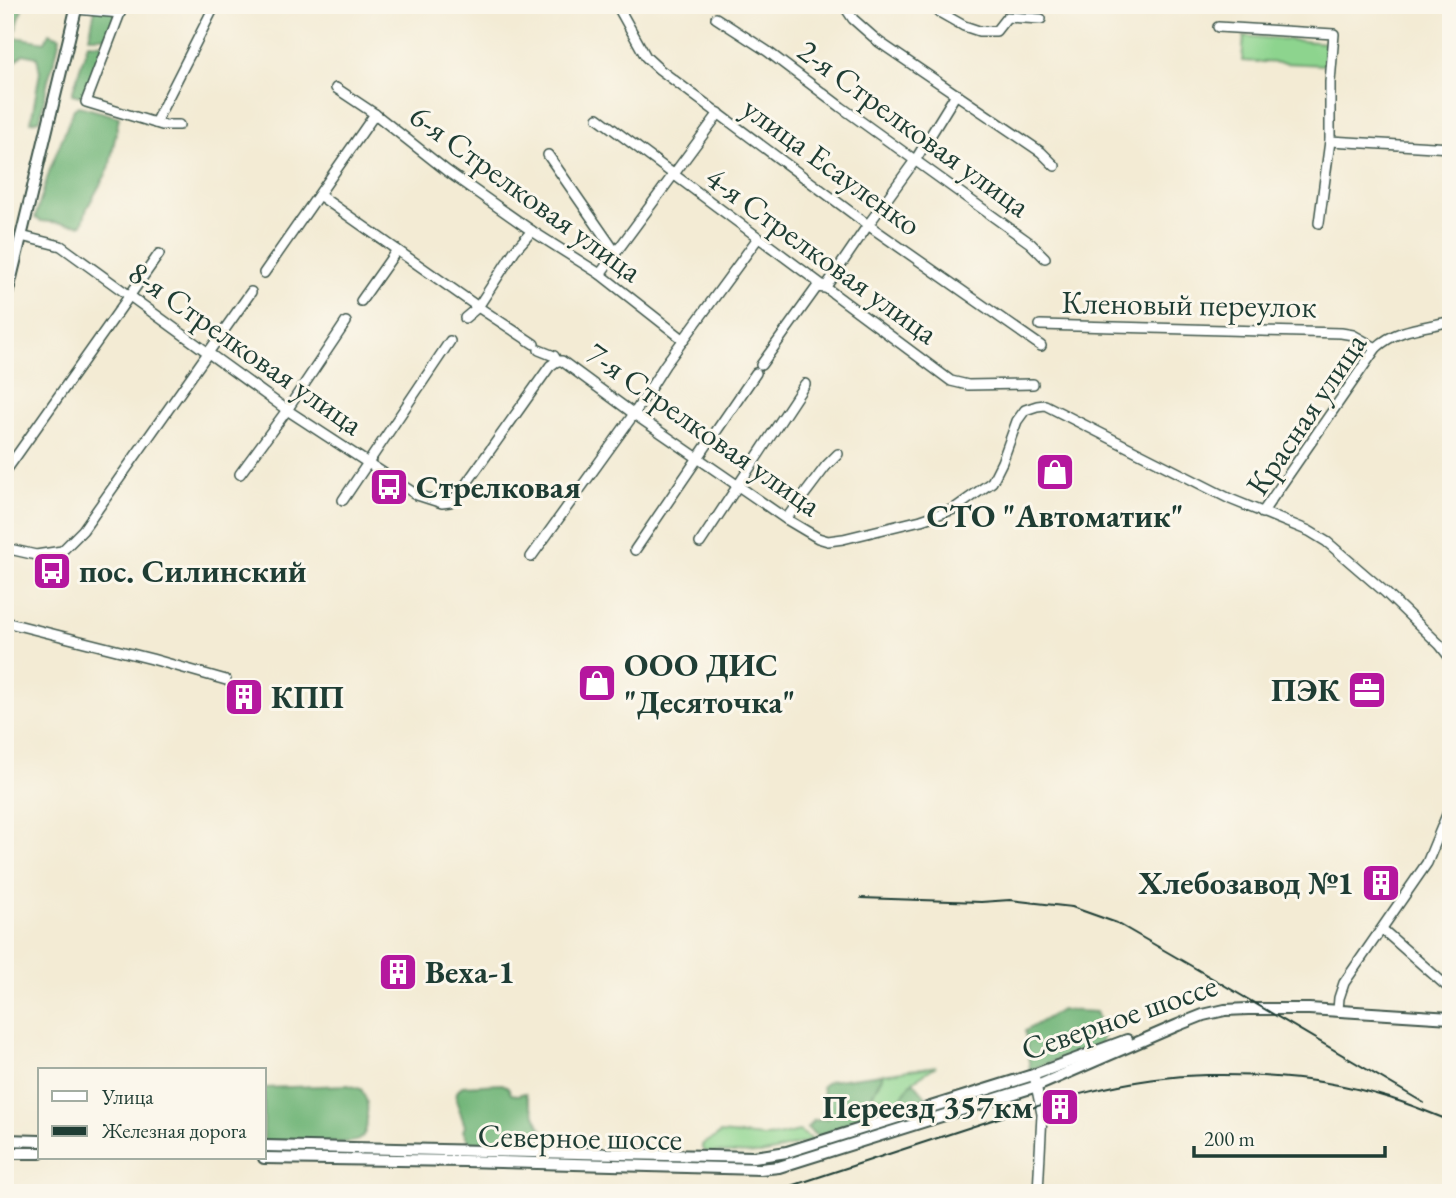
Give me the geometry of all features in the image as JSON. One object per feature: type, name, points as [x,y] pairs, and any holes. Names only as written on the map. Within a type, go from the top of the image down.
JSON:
[{"type":"main road","points":[[5,303],[76,7]]},
{"type":"main road","name":"Северное шоссе","points":[[266,1146],[464,1155],[699,1160],[754,1157],[787,1152],[1035,1081],[1207,1008],[1227,1004],[1252,1002],[1309,1009],[1451,1018]]},
{"type":"main road","points":[[5,1140],[38,1141]]},
{"type":"main road","points":[[5,1153],[38,1153]]},
{"type":"main road","name":"Северное шоссе","points":[[266,1158],[464,1155]]},
{"type":"street","points":[[155,123],[215,5]]},
{"type":"street","name":"улица Есауленко","points":[[617,5],[646,57],[659,69],[868,225],[1041,346]]},
{"type":"street","points":[[847,5],[853,19],[880,42],[1041,152],[1055,166]]},
{"type":"street","points":[[927,5],[979,32],[996,32],[1007,17],[1041,19]]},
{"type":"street","points":[[76,7],[118,9],[86,102],[162,125],[179,125]]},
{"type":"street","name":"2-я Стрелковая улица","points":[[716,18],[767,51],[916,159],[1045,257]]},
{"type":"street","points":[[1218,27],[1334,34],[1329,141],[1319,223]]},
{"type":"street","name":"6-я Стрелковая улица","points":[[336,88],[532,231],[600,274],[684,340]]},
{"type":"street","points":[[635,550],[758,369],[817,287],[825,288],[916,159],[956,94]]},
{"type":"street","points":[[600,274],[719,113]]},
{"type":"street","points":[[264,273],[374,114]]},
{"type":"street","name":"4-я Стрелковая улица","points":[[598,118],[951,381],[968,385],[1033,384]]},
{"type":"street","points":[[1329,141],[1451,149]]},
{"type":"street","points":[[548,155],[616,253]]},
{"type":"street","name":"7-я Стрелковая улица","points":[[319,195],[478,307],[554,356],[557,361],[562,361],[786,519],[818,538],[828,541],[843,539],[954,509],[992,482],[1017,421],[1025,411],[1045,405],[1262,513]]},
{"type":"street","points":[[465,318],[478,307],[515,250],[532,231]]},
{"type":"street","name":"8-я Стрелковая улица","points":[[22,236],[61,246],[287,410],[417,495],[442,502],[450,502],[459,494],[550,366],[557,361]]},
{"type":"street","points":[[531,557],[634,414],[665,365],[758,238]]},
{"type":"street","points":[[361,301],[397,250]]},
{"type":"street","points":[[5,472],[159,254]]},
{"type":"street","points":[[5,548],[36,555],[62,551],[83,530],[251,292]]},
{"type":"street","name":"Красная улица","points":[[1450,321],[1402,331],[1376,348],[1262,513],[1309,531],[1327,542],[1403,610],[1451,659]]},
{"type":"street","points":[[240,474],[346,322]]},
{"type":"street","name":"Кленовый переулок","points":[[1040,325],[1342,333],[1353,335],[1376,348]]},
{"type":"street","points":[[343,500],[450,341]]},
{"type":"street","points":[[700,543],[805,384]]},
{"type":"street","points":[[786,519],[838,454]]},
{"type":"street","points":[[5,622],[226,680]]},
{"type":"street","points":[[1338,1010],[1344,983],[1427,863],[1451,805]]},
{"type":"street","points":[[1382,929],[1451,990]]},
{"type":"street","points":[[1035,1081],[1042,1114],[1038,1193]]},
{"type":"green space","points":[[5,5],[23,5],[14,37],[45,42],[49,33],[60,37],[40,120],[31,122],[40,72],[37,57],[23,54],[13,64],[9,80],[5,80]]},
{"type":"green space","points":[[96,5],[121,5],[108,37],[89,37]]},
{"type":"green space","points":[[1244,36],[1326,43],[1324,65],[1242,61]]},
{"type":"green space","points":[[88,43],[105,44],[84,97],[72,94]]},
{"type":"green space","points":[[79,106],[119,117],[109,169],[87,208],[82,225],[41,221],[35,218],[50,169],[74,109]]},
{"type":"green space","points":[[1061,1010],[1096,1012],[1101,1024],[1111,1022],[1111,1030],[1104,1034],[1101,1044],[1030,1070],[1025,1031]]},
{"type":"green space","points":[[936,1066],[913,1081],[899,1100],[889,1102],[871,1095],[882,1074]]},
{"type":"green space","points":[[882,1074],[872,1095],[877,1098],[889,1102],[899,1100],[913,1081],[929,1100],[870,1121],[850,1123],[818,1137],[807,1128],[813,1121],[827,1119],[822,1086],[829,1081]]},
{"type":"green space","points":[[1018,1083],[1021,1087],[780,1163],[708,1161],[776,1159]]},
{"type":"green space","points":[[502,1084],[508,1087],[511,1094],[525,1093],[544,1135],[543,1146],[477,1144],[469,1141],[463,1131],[465,1126],[456,1100],[457,1092],[462,1086]]},
{"type":"green space","points":[[348,1085],[361,1089],[367,1102],[366,1129],[358,1140],[352,1142],[266,1141],[266,1088]]},
{"type":"green space","points":[[799,1131],[813,1140],[760,1154],[707,1152],[702,1149],[702,1145],[720,1133],[764,1137]]},
{"type":"railway","points":[[861,898],[981,902],[1010,900],[1072,907],[1117,923],[1424,1103]]},
{"type":"railway","points":[[770,1193],[1058,1100],[1118,1085],[1178,1076],[1253,1075],[1321,1082],[1394,1099],[1451,1121]]},
{"type":"place","name":"СТО \"Автоматик\"","points":[[1055,472]]},
{"type":"place","name":"Стрелковая","points":[[389,487]]},
{"type":"place","name":"пос. Силинский","points":[[52,571]]},
{"type":"place","name":"ООО ДИС \"Десяточка\"","points":[[597,683]]},
{"type":"place","name":"ПЭК","points":[[1367,690]]},
{"type":"place","name":"КПП","points":[[244,697]]},
{"type":"place","name":"Хлебозавод №1","points":[[1381,883]]},
{"type":"place","name":"Веха-1","points":[[398,972]]},
{"type":"place","name":"Переезд 357км","points":[[1060,1107]]}]
